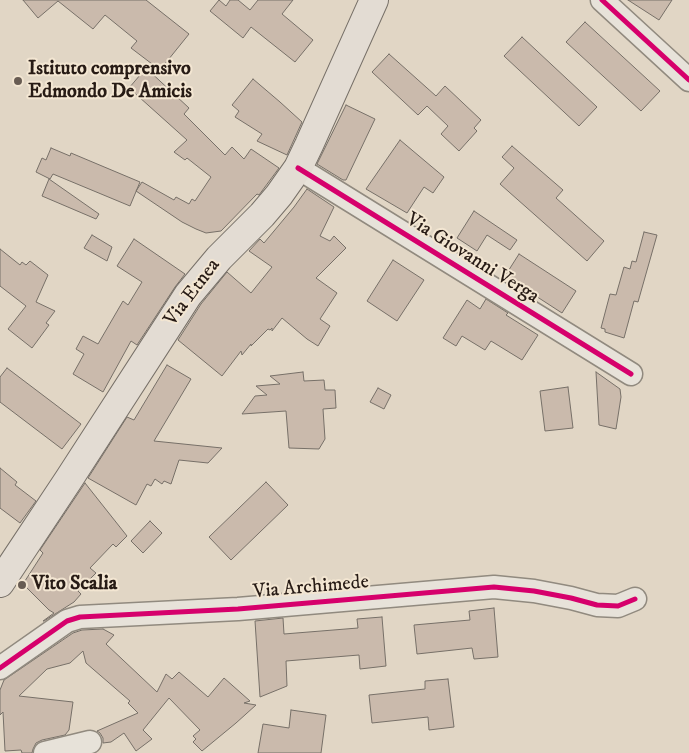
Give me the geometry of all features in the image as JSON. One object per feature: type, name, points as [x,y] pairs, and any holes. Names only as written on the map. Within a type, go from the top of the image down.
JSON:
[{"type":"main road","name":"Via Etnea","points":[[0,583],[188,295],[219,258],[262,215],[298,168],[374,0]]},
{"type":"street","points":[[602,0],[689,80]]},
{"type":"street","name":"Via Giovanni Verga","points":[[298,168],[631,374]]},
{"type":"street","name":"Via Archimede","points":[[0,668],[67,621],[80,617],[238,609],[494,587],[534,591],[597,605],[618,606],[635,598]]},
{"type":"street","points":[[45,753],[90,742]]},
{"type":"building","points":[[23,0],[146,0],[189,34],[160,70],[131,48],[137,41],[105,15],[93,29],[58,1],[38,18]]},
{"type":"building","points":[[219,0],[226,6],[230,0],[238,0],[250,10],[258,0],[293,0],[282,14],[313,40],[295,62],[251,27],[243,38],[210,11]]},
{"type":"building","points":[[628,0],[672,0],[659,20]]},
{"type":"building","points":[[585,22],[660,91],[641,111],[566,42]]},
{"type":"building","points":[[522,37],[597,107],[579,126],[504,56]]},
{"type":"building","points":[[389,54],[436,96],[445,86],[481,120],[474,128],[477,131],[459,151],[441,134],[448,126],[427,106],[418,115],[372,72]]},
{"type":"building","points":[[146,68],[189,108],[184,114],[225,155],[232,147],[244,159],[251,149],[279,168],[259,195],[257,194],[221,231],[206,233],[196,229],[182,222],[136,191],[142,182],[174,200],[176,197],[189,204],[192,199],[195,201],[211,177],[187,158],[185,160],[174,152],[187,140],[129,88]]},
{"type":"building","points":[[253,79],[302,122],[287,155],[257,141],[262,134],[235,117],[239,111],[232,105]]},
{"type":"building","points":[[346,105],[375,119],[346,180],[343,180],[317,164]]},
{"type":"building","points":[[400,140],[444,177],[433,193],[424,187],[407,213],[366,189]]},
{"type":"building","points":[[512,146],[563,190],[556,198],[604,241],[587,261],[500,184],[514,168],[502,157]]},
{"type":"building","points":[[51,148],[70,156],[71,153],[140,182],[130,206],[53,174],[50,179],[36,172],[42,158],[46,160]]},
{"type":"building","points":[[49,179],[99,214],[96,219],[42,196]]},
{"type":"building","points":[[307,189],[334,207],[320,236],[330,241],[334,236],[346,248],[316,278],[337,293],[320,319],[330,326],[318,346],[282,318],[272,331],[272,328],[268,329],[242,355],[241,351],[222,376],[178,340],[201,304],[227,272],[251,293],[272,267],[249,251],[260,239],[264,243]]},
{"type":"building","points":[[474,211],[517,240],[510,250],[487,235],[477,251],[457,238]]},
{"type":"building","points":[[644,232],[657,235],[638,302],[634,301],[624,338],[605,332],[605,329],[601,328],[610,294],[616,295],[624,267],[630,269],[632,261],[636,262]]},
{"type":"building","points":[[92,235],[112,247],[107,261],[84,248]]},
{"type":"building","points":[[134,239],[185,274],[137,345],[131,341],[103,392],[73,374],[84,354],[76,349],[83,336],[98,344],[123,301],[128,305],[142,282],[117,266]]},
{"type":"building","points":[[0,249],[20,265],[22,262],[26,265],[30,261],[48,275],[36,302],[55,311],[46,323],[49,325],[32,348],[8,329],[26,306],[0,286]]},
{"type":"building","points":[[519,254],[576,291],[562,313],[505,276]]},
{"type":"building","points":[[393,260],[424,280],[397,321],[367,301]]},
{"type":"building","points":[[486,299],[508,313],[506,315],[538,335],[522,360],[491,341],[485,350],[462,336],[456,346],[443,338],[467,300],[480,309]]},
{"type":"building","points":[[167,365],[191,379],[154,441],[222,448],[208,463],[179,460],[171,484],[164,481],[162,484],[155,479],[151,486],[147,484],[136,505],[88,478],[127,417],[134,420]]},
{"type":"building","points":[[7,368],[81,424],[62,449],[0,402],[0,377]]},
{"type":"building","points":[[303,372],[304,381],[324,380],[325,390],[335,390],[336,408],[323,409],[325,439],[319,449],[289,448],[286,411],[242,414],[255,396],[267,395],[256,386],[280,384],[270,376]]},
{"type":"building","points":[[596,372],[620,389],[621,397],[616,429],[599,425]]},
{"type":"building","points":[[568,387],[573,428],[545,431],[540,391]]},
{"type":"building","points":[[378,388],[391,395],[384,409],[370,402]]},
{"type":"building","points":[[0,468],[17,482],[15,485],[36,501],[20,523],[0,508]]},
{"type":"building","points":[[266,482],[288,505],[231,560],[209,537]]},
{"type":"building","points":[[85,483],[127,536],[116,547],[113,544],[90,568],[96,573],[78,591],[81,594],[74,602],[43,621],[54,613],[23,584],[43,553],[40,550]]},
{"type":"building","points":[[150,521],[162,533],[143,553],[131,541]]},
{"type":"building","points":[[494,608],[498,657],[474,659],[472,648],[417,654],[414,625],[470,620],[469,611]]},
{"type":"building","points":[[382,617],[386,666],[360,669],[359,655],[286,661],[287,686],[260,697],[255,621],[283,618],[284,634],[358,628],[357,619]]},
{"type":"building","points":[[103,629],[114,635],[106,644],[157,692],[166,674],[172,679],[179,672],[208,697],[224,678],[250,701],[244,703],[256,705],[202,751],[193,742],[196,739],[193,736],[200,730],[169,698],[143,730],[152,739],[136,751],[124,733],[111,742],[103,743],[103,738],[97,731],[138,713],[128,703],[130,701],[86,663],[83,651],[70,663],[47,669],[19,696],[73,702],[69,730],[65,735],[36,743],[32,753],[22,753],[21,750],[5,751],[3,712],[0,715],[0,690],[4,680],[73,633],[82,630]]},
{"type":"building","points":[[448,679],[454,727],[429,730],[428,717],[372,723],[369,695],[425,689],[425,681]]},
{"type":"building","points":[[291,710],[326,715],[321,753],[258,753],[263,724],[289,728]]},
{"type":"cycle path","points":[[602,0],[689,80]]},
{"type":"cycle path","points":[[298,168],[631,374]]},
{"type":"cycle path","points":[[0,668],[67,621],[80,617],[238,609],[494,587],[534,591],[597,605],[618,606],[635,599]]},
{"type":"place","name":"Istituto comprensivo Edmondo De Amicis","points":[[18,81]]},
{"type":"place","name":"Vito Scalia","points":[[22,585]]}]
